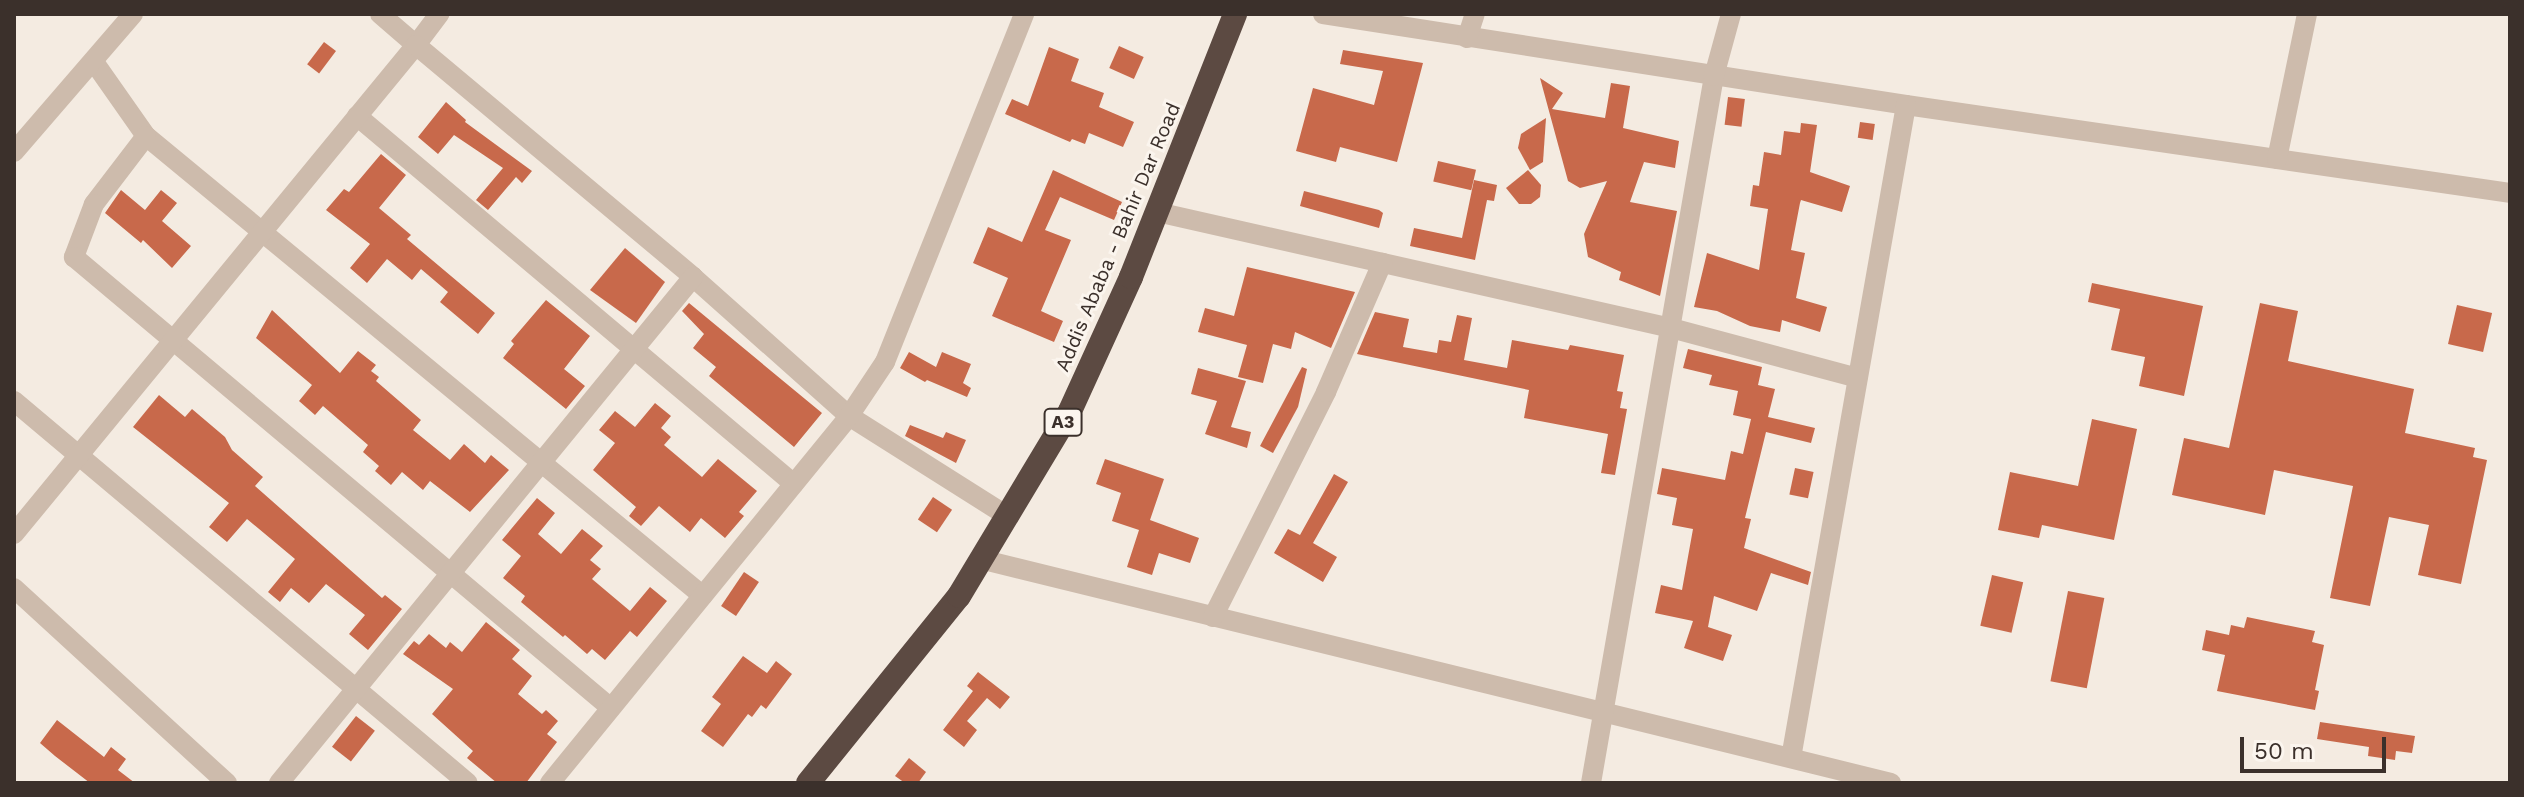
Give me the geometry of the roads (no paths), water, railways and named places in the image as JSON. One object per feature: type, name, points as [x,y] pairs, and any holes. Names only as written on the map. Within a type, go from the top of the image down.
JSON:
[{"type":"highway","name":"Addis Ababa - Bahir Dar Road","points":[[808,783],[959,596],[984,560],[1070,411],[1157,212],[1235,14]]},
{"type":"street","points":[[14,152],[133,14]]},
{"type":"street","points":[[380,14],[416,45],[439,14]]},
{"type":"street","points":[[550,783],[849,416],[885,362],[1024,14]]},
{"type":"street","points":[[1323,14],[1906,105],[2510,193]]},
{"type":"street","points":[[1467,38],[1475,14]]},
{"type":"street","points":[[1591,783],[1714,76],[1731,14]]},
{"type":"street","points":[[2277,159],[2307,14]]},
{"type":"street","points":[[14,534],[416,45],[693,277],[849,416],[1009,517]]},
{"type":"street","points":[[94,62],[146,136],[260,234],[703,596]]},
{"type":"street","points":[[1791,758],[1906,105]]},
{"type":"street","points":[[357,116],[794,484]]},
{"type":"street","points":[[146,136],[94,204],[74,257],[611,708]]},
{"type":"street","points":[[1157,212],[1671,328],[1857,378]]},
{"type":"street","points":[[1213,617],[1326,392],[1382,263]]},
{"type":"street","points":[[279,783],[693,277]]},
{"type":"street","points":[[14,401],[468,783]]},
{"type":"street","points":[[984,560],[1891,783]]},
{"type":"street","points":[[14,588],[227,783]]}]
